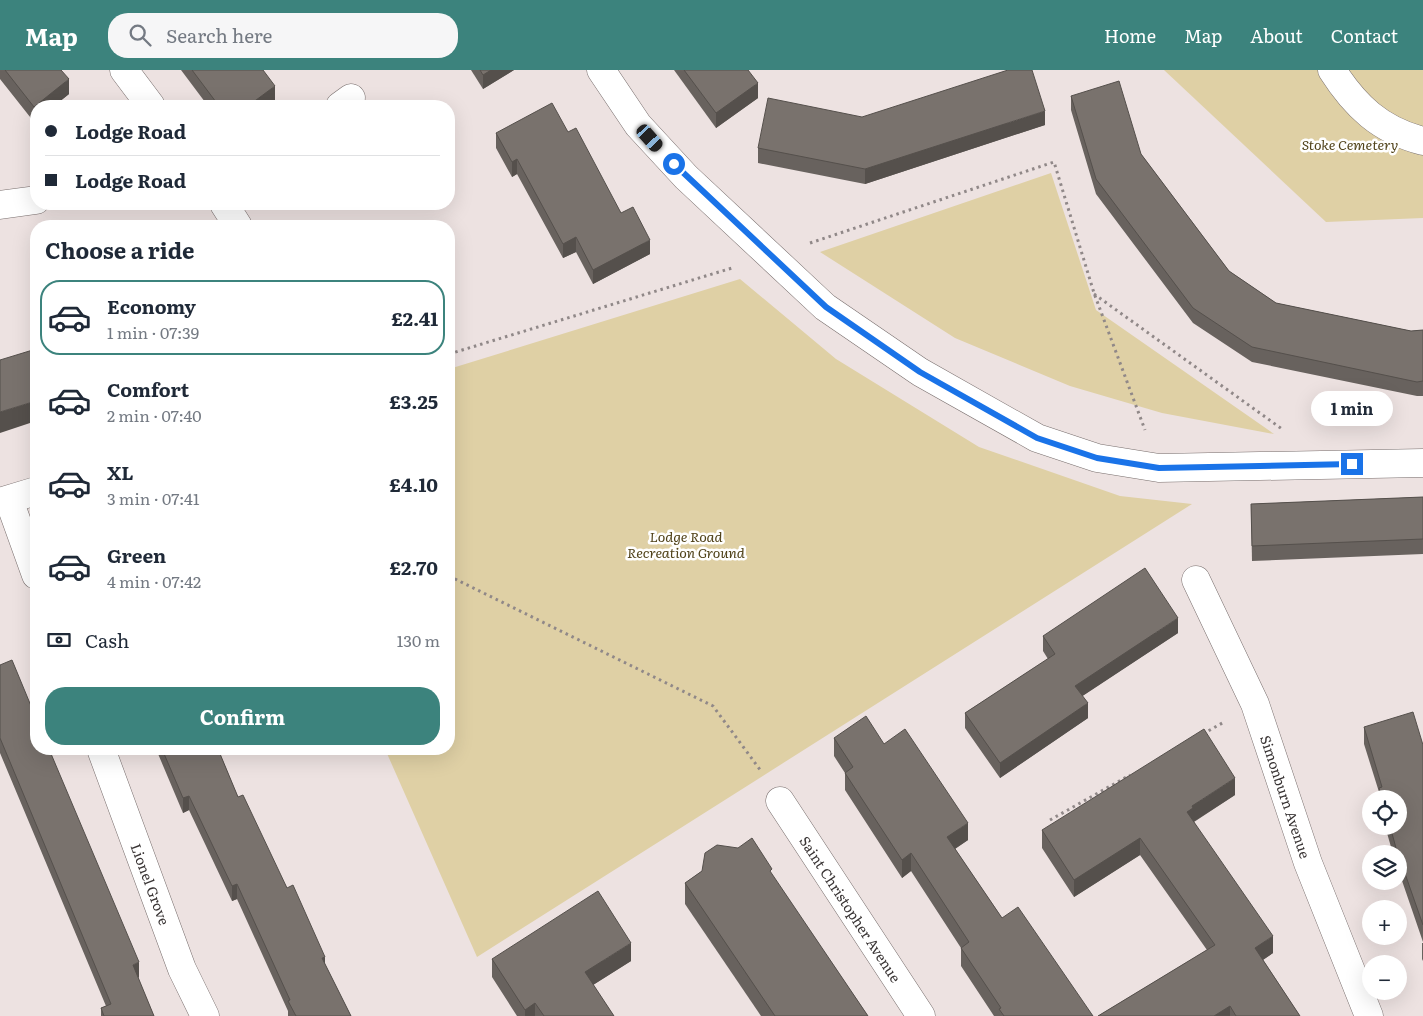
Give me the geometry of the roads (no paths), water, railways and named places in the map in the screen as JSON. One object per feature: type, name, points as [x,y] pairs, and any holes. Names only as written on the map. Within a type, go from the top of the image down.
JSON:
[{"type":"street","points":[[124,70],[146,100]]},
{"type":"street","points":[[600,70],[638,125],[686,177],[826,307],[920,372],[1037,438],[1097,458],[1159,468],[1423,463]]},
{"type":"street","points":[[1332,70],[1350,97],[1375,119],[1409,138],[1423,141]]},
{"type":"street","points":[[0,205],[30,201]]},
{"type":"street","points":[[30,493],[4,501],[30,561]]},
{"type":"street","name":"Simonburn Avenue","points":[[1196,580],[1254,704],[1308,863],[1369,1016]]},
{"type":"street","name":"Lionel Grove","points":[[103,755],[182,969],[205,1016]]},
{"type":"street","name":"Saint Christopher Avenue","points":[[780,801],[921,1016]]},
{"type":"park label","name":"Stoke Cemetery","points":[[1350,144]]},
{"type":"park label","name":"Lodge Road Recreation Ground","points":[[686,544]]}]
